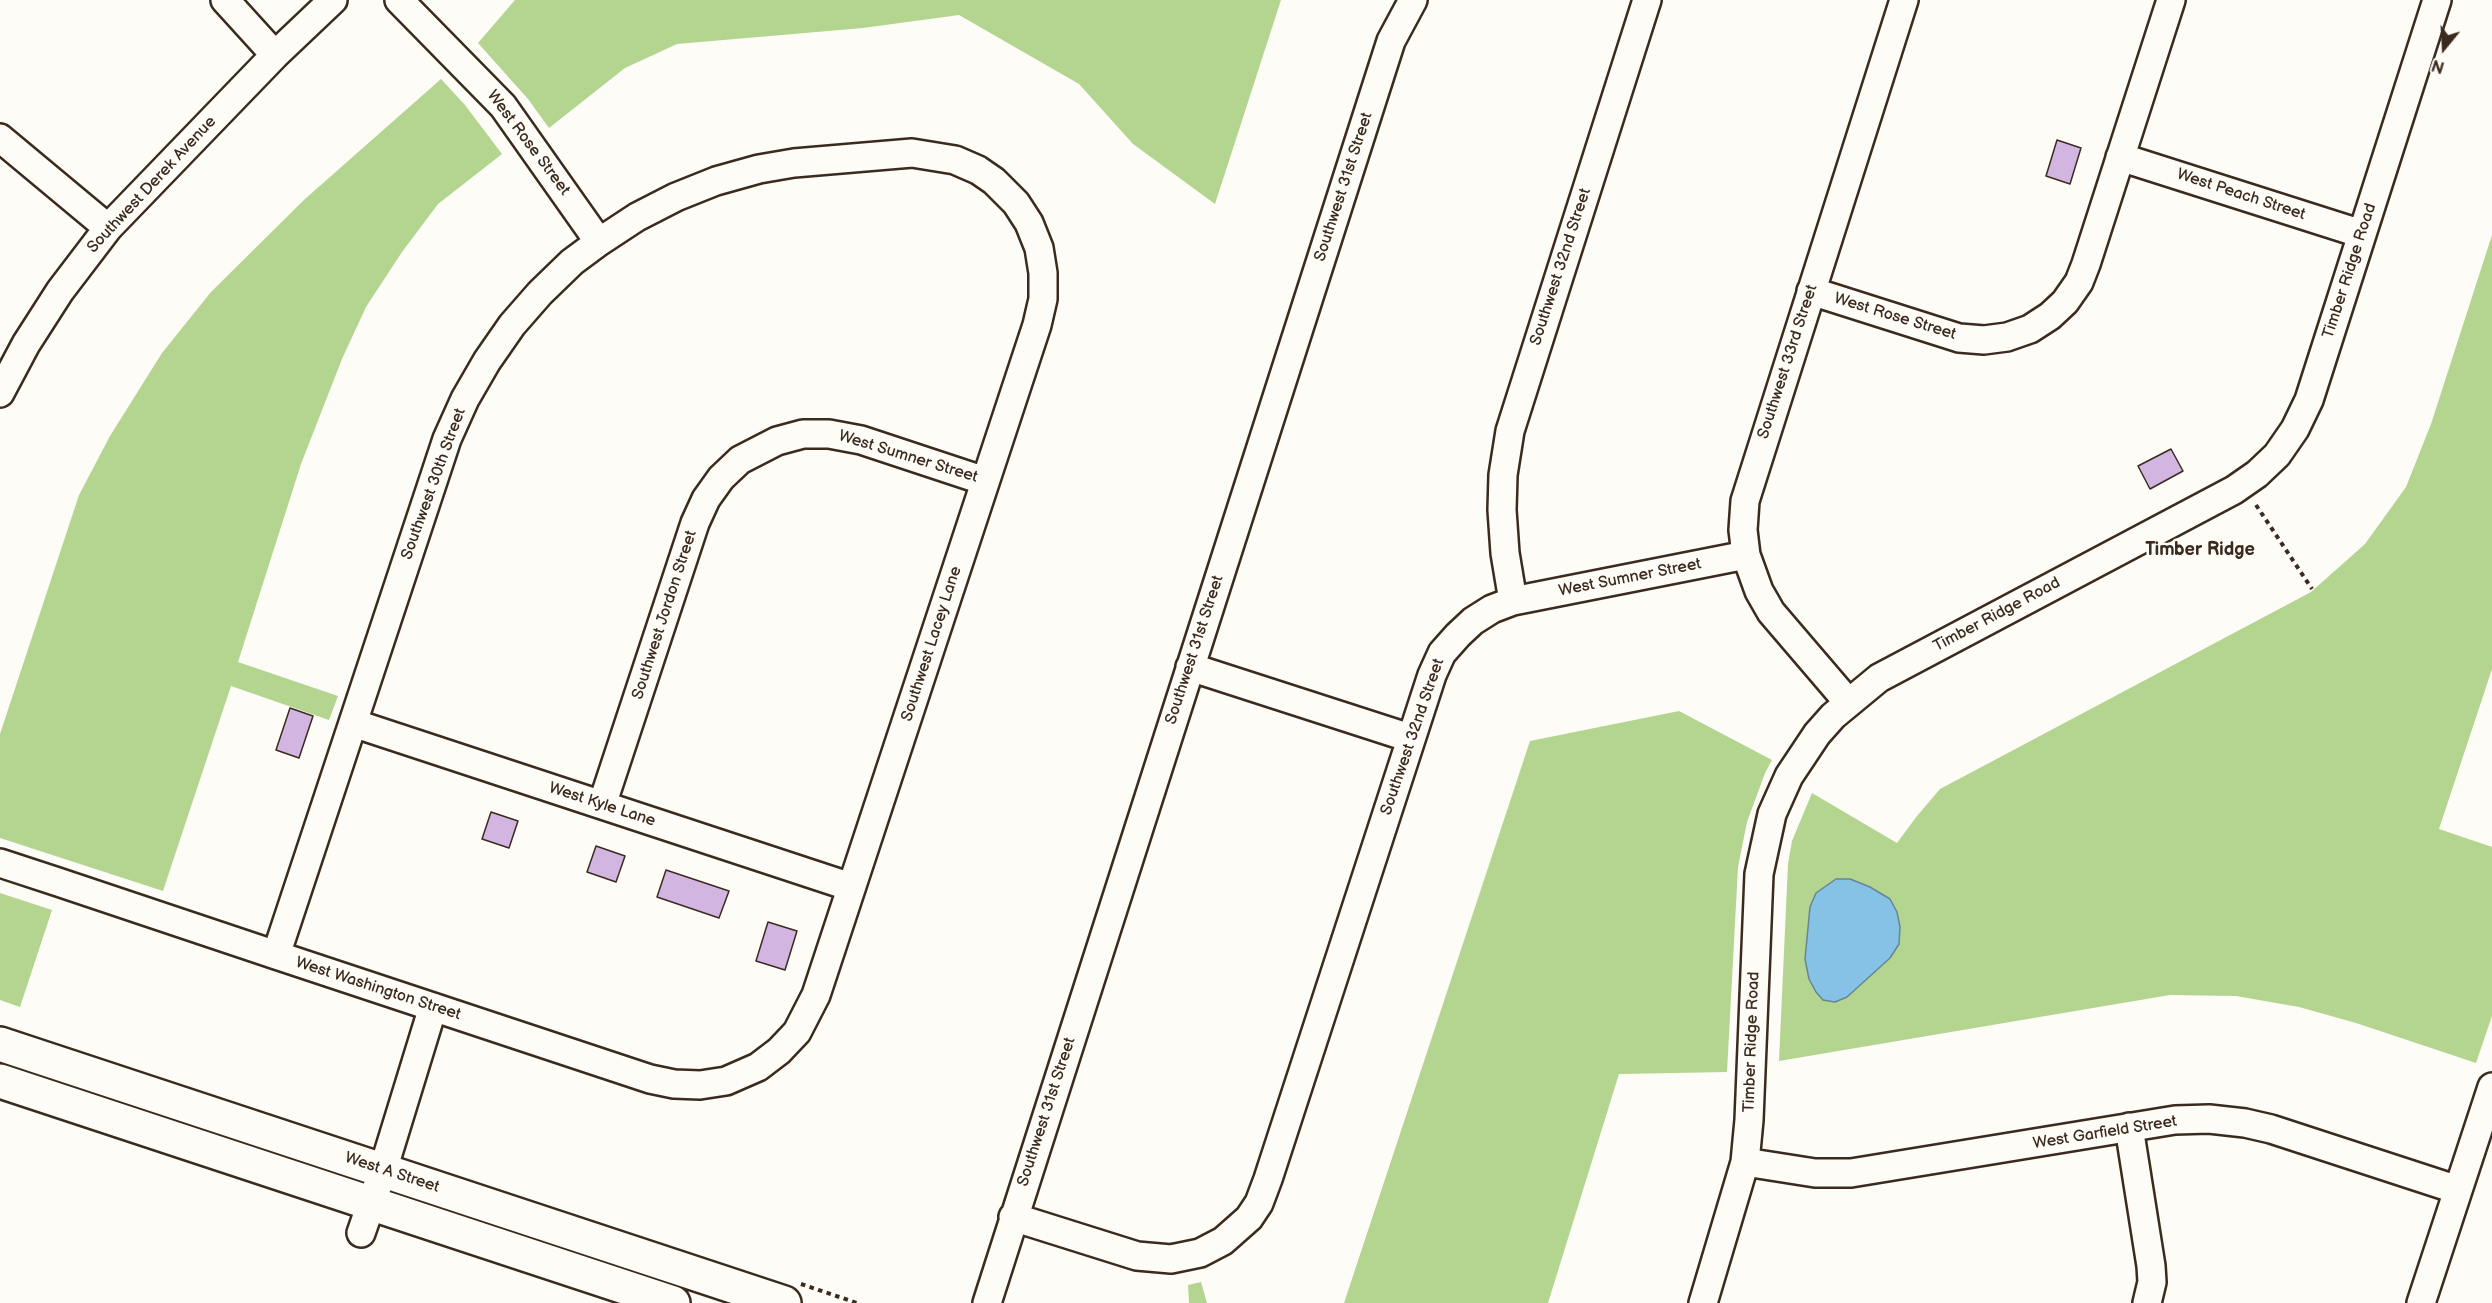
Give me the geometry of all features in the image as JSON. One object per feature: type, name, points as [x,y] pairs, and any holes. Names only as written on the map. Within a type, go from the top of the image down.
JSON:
[{"type":"main road","name":"West A Street","points":[[0,1044],[784,1303]]},
{"type":"main road","points":[[0,1081],[366,1218],[673,1303]]},
{"type":"street","points":[[225,0],[275,56]]},
{"type":"street","name":"Southwest Derek Avenue","points":[[0,393],[26,344],[54,300],[108,228],[275,56],[333,0]]},
{"type":"street","name":"West Rose Street","points":[[399,0],[503,106],[599,242]]},
{"type":"street","name":"Southwest 31st Street","points":[[987,1303],[1391,41],[1413,0]]},
{"type":"street","name":"Southwest 32nd Street","points":[[1013,1217],[1137,1256],[1154,1259],[1200,1253],[1223,1241],[1237,1231],[1258,1203],[1272,1167],[1410,738],[1442,653],[1473,621],[1492,609],[1513,601],[1504,553],[1502,510],[1503,475],[1510,431],[1647,0]]},
{"type":"street","name":"Southwest 33rd Street","points":[[1848,702],[1771,612],[1759,591],[1746,555],[1743,530],[1745,501],[1904,0]]},
{"type":"street","name":"West Rose Street","points":[[1811,291],[1959,338],[1984,340],[2007,337],[2030,329],[2058,309],[2079,282],[2102,218],[2171,0]]},
{"type":"street","name":"Timber Ridge Road","points":[[1703,1303],[1745,1162],[1749,1120],[1759,874],[1765,840],[1780,794],[1800,757],[1816,734],[1848,702],[1879,678],[2234,490],[2257,474],[2277,455],[2295,429],[2308,400],[2437,0]]},
{"type":"street","points":[[0,138],[108,228]]},
{"type":"street","name":"Southwest 30th Street","points":[[276,955],[447,439],[465,399],[487,361],[512,325],[540,293],[572,262],[599,242],[637,217],[676,197],[716,182],[794,163],[912,153],[938,155],[978,170],[994,181],[1016,203]]},
{"type":"street","name":"West Peach Street","points":[[2120,157],[2362,234]]},
{"type":"street","name":"Southwest Lacey Lane","points":[[758,1067],[797,1032],[810,1010],[1037,325],[1043,299],[1043,273],[1039,248],[1029,223],[1016,203]]},
{"type":"street","name":"West Sumner Street","points":[[761,447],[803,434],[846,436],[985,481]]},
{"type":"street","name":"Southwest Jordon Street","points":[[602,805],[695,524],[706,500],[721,478],[740,460],[761,447]]},
{"type":"street","name":"West Sumner Street","points":[[1513,601],[1746,555]]},
{"type":"street","points":[[1190,667],[1410,738]]},
{"type":"street","name":"West Kyle Lane","points":[[353,723],[851,887]]},
{"type":"street","name":"West Washington Street","points":[[0,863],[650,1079],[674,1084],[700,1085],[726,1081],[758,1067]]},
{"type":"street","points":[[366,1218],[433,1007]]},
{"type":"street","points":[[2421,1303],[2492,1087]]},
{"type":"street","name":"West Garfield Street","points":[[1745,1162],[1815,1173],[1851,1173],[2175,1120],[2209,1119],[2271,1129],[2458,1190]]},
{"type":"street","points":[[2129,1127],[2150,1257],[2152,1282],[2147,1303]]},
{"type":"path","points":[[2256,505],[2312,589]]},
{"type":"green space","points":[[515,0],[1281,0],[1215,204],[1133,144],[1079,84],[959,15],[863,28],[677,44],[625,68],[549,128],[528,99],[478,43]]},
{"type":"green space","points":[[441,79],[465,105],[502,154],[438,204],[402,252],[366,307],[342,359],[301,464],[238,662],[338,696],[329,720],[231,686],[163,891],[0,838],[0,734],[79,495],[110,436],[162,353],[211,292],[305,199]]},
{"type":"green space","points":[[2492,235],[2492,669],[2439,829],[2492,847],[2492,1016],[2476,1063],[2356,1023],[2299,1007],[2236,996],[2170,995],[1779,1061],[1788,864],[1792,841],[1812,793],[1897,843],[1940,789],[2311,592],[2365,544],[2406,487],[2431,424]]},
{"type":"green space","points":[[1679,711],[1772,760],[1747,822],[1738,867],[1727,1072],[1619,1074],[1548,1303],[1344,1303],[1530,741]]},
{"type":"green space","points":[[0,893],[52,910],[20,1007],[0,1000]]},
{"type":"green space","points":[[1201,1282],[1207,1303],[1189,1303],[1188,1285]]},
{"type":"water","points":[[1836,879],[1850,879],[1890,899],[1897,912],[1900,927],[1899,944],[1890,958],[1847,997],[1835,1002],[1823,1000],[1816,992],[1809,979],[1805,959],[1810,907],[1816,893]]},
{"type":"building","points":[[2057,140],[2081,148],[2070,184],[2046,176]]},
{"type":"building","points":[[2171,449],[2183,471],[2150,489],[2138,466]]},
{"type":"building","points":[[290,708],[313,716],[299,758],[276,750]]},
{"type":"building","points":[[491,812],[518,821],[509,848],[482,839]]},
{"type":"building","points":[[596,846],[625,856],[616,882],[587,872]]},
{"type":"building","points":[[666,870],[729,891],[719,918],[657,897]]},
{"type":"building","points":[[768,922],[797,931],[785,970],[756,961]]},
{"type":"district","name":"Timber Ridge","points":[[2200,550]]}]
